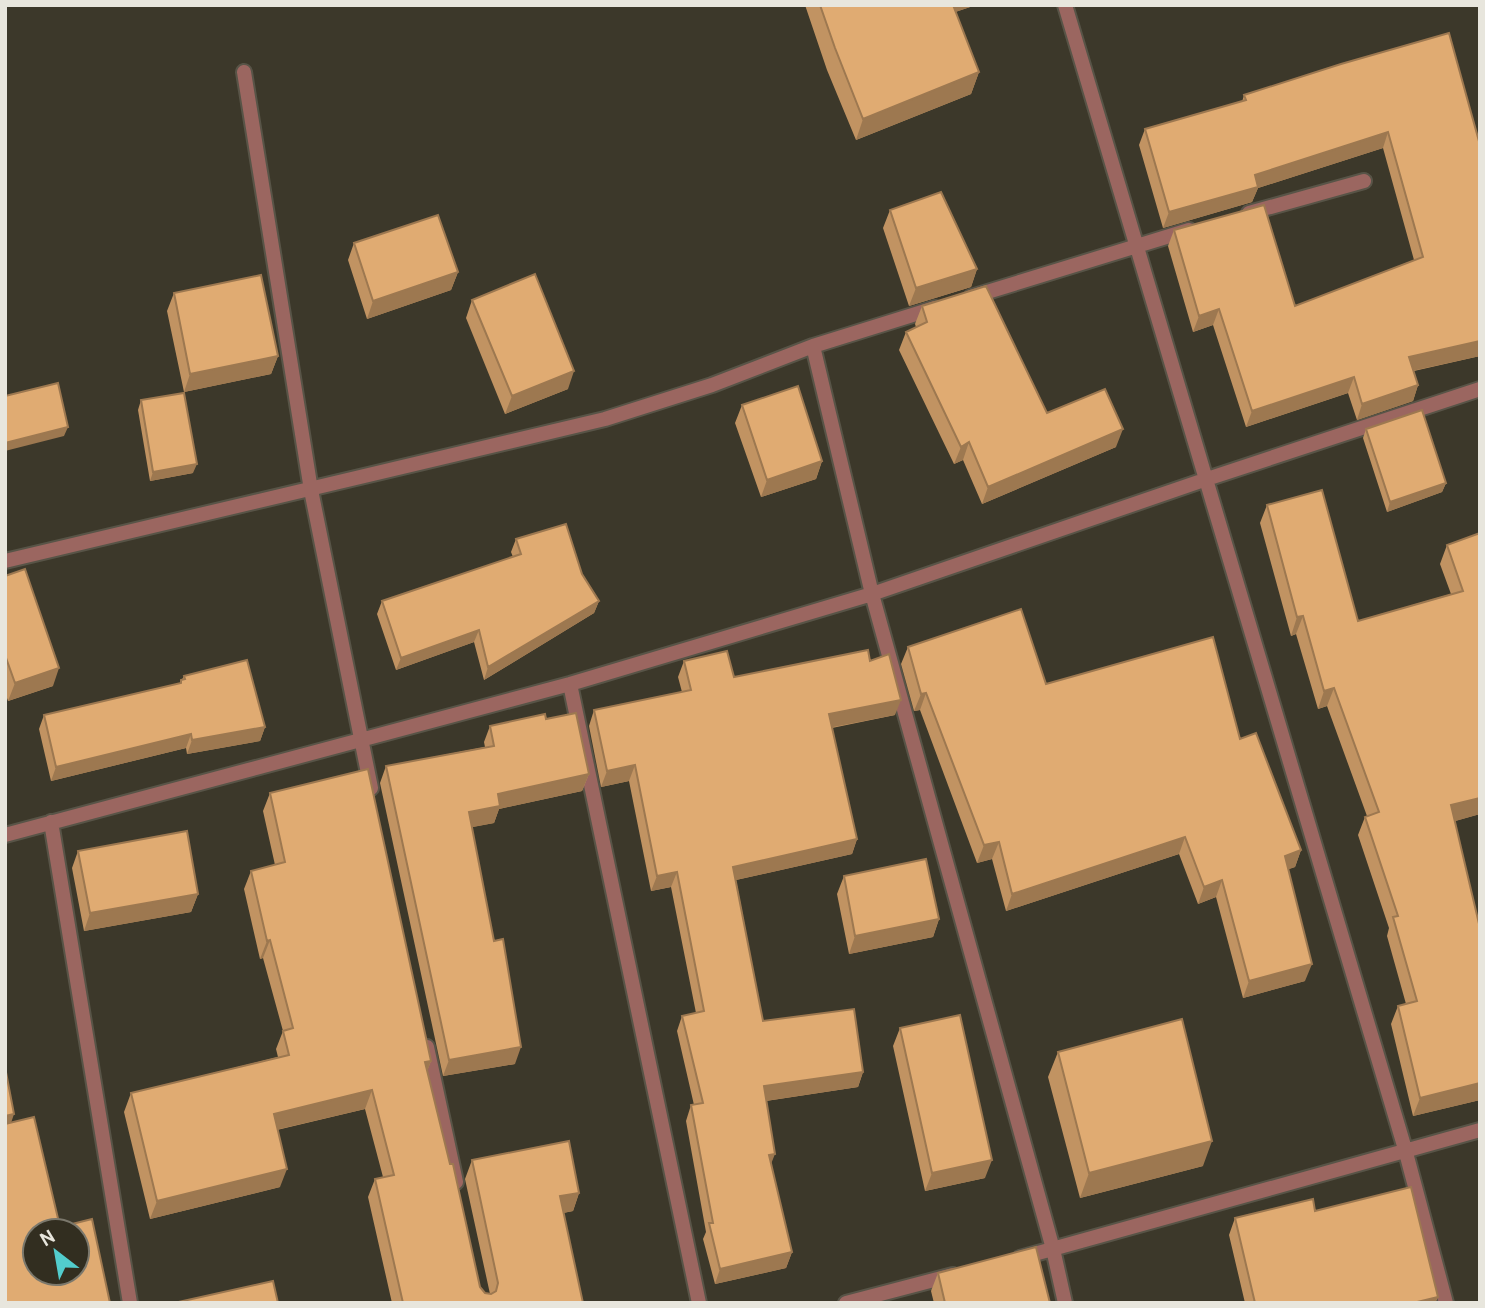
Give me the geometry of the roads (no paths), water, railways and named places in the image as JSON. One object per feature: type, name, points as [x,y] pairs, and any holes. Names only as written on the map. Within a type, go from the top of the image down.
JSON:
[{"type":"street","points":[[1065,5],[1405,1149],[1446,1303]]},
{"type":"street","points":[[244,72],[311,490],[375,806]]},
{"type":"street","points":[[1230,219],[1364,181]]},
{"type":"street","points":[[5,561],[605,419],[712,385],[813,346],[1203,226]]},
{"type":"street","points":[[813,346],[872,594],[1053,1249],[1065,1303]]},
{"type":"street","points":[[5,835],[570,684],[872,594],[1480,389]]},
{"type":"street","points":[[570,684],[699,1303]]},
{"type":"street","points":[[51,822],[130,1303]]},
{"type":"street","points":[[424,1034],[458,1195]]},
{"type":"street","points":[[1001,1263],[1480,1130]]},
{"type":"street","points":[[846,1303],[962,1273]]}]
